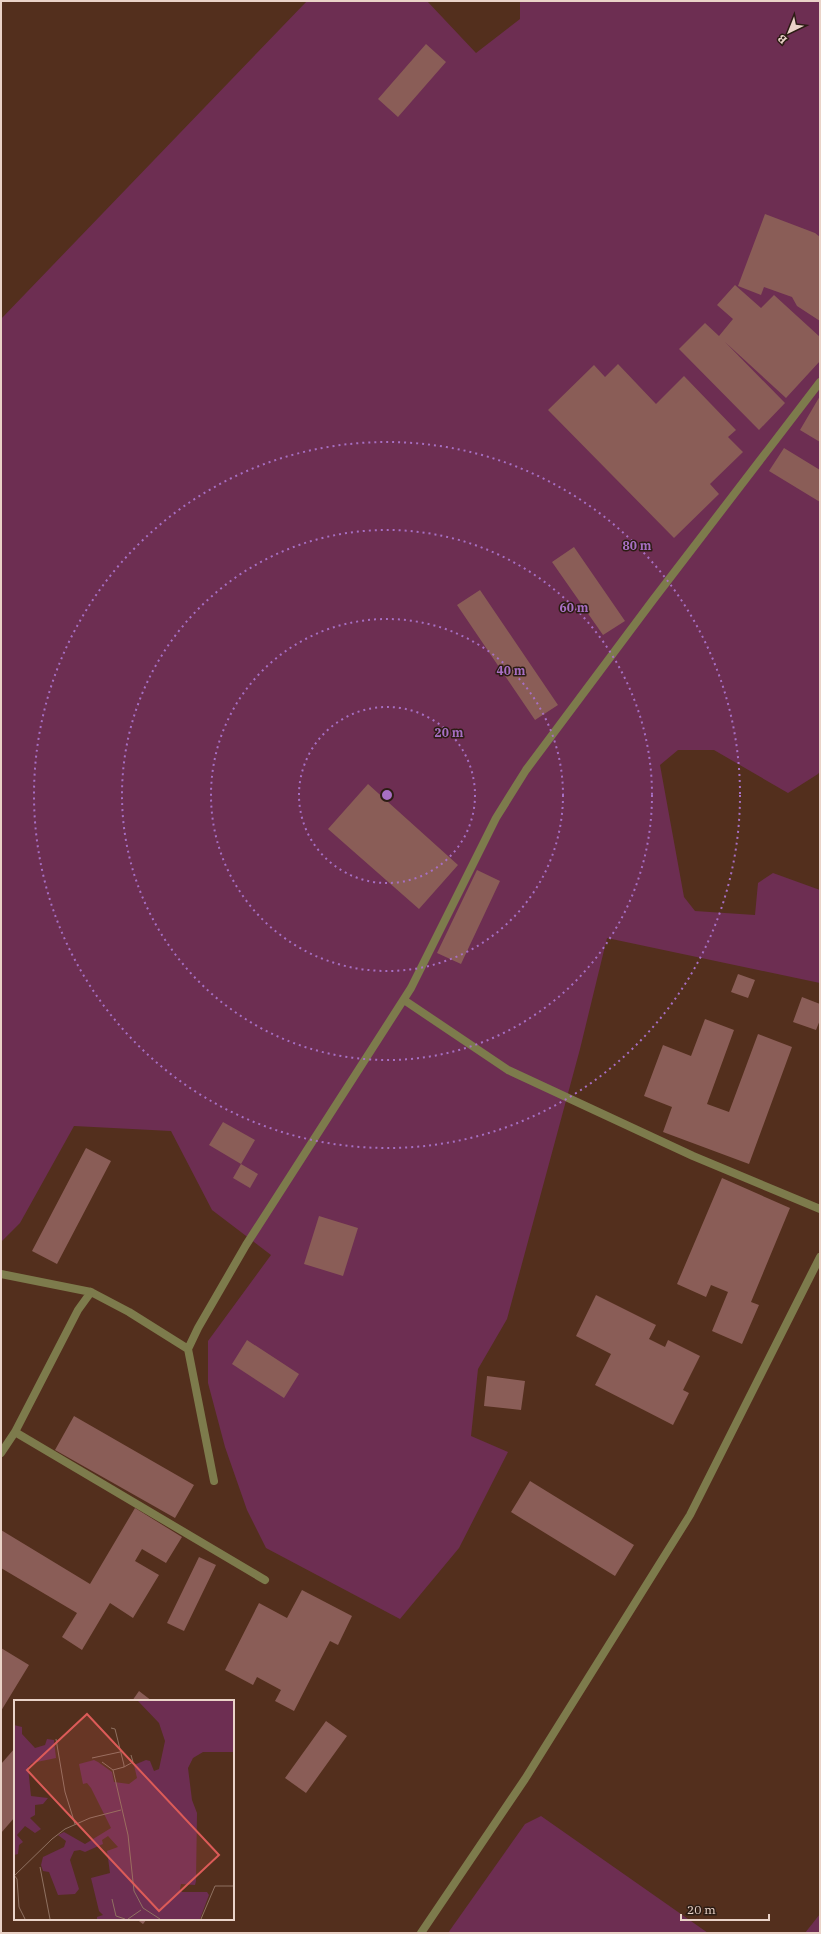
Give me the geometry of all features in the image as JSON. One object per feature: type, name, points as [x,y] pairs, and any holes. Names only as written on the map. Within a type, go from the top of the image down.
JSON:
[{"type":"street","points":[[214,1481],[188,1349],[204,1317],[246,1245],[404,1000],[496,818],[526,770],[653,600],[820,382]]},
{"type":"street","points":[[404,1000],[508,1070],[693,1156],[820,1209]]},
{"type":"street","points":[[421,1933],[525,1779],[690,1515],[820,1257]]},
{"type":"street","points":[[1,1274],[91,1292],[129,1312],[188,1349]]},
{"type":"street","points":[[1,1453],[15,1432],[63,1336],[78,1310],[91,1292]]},
{"type":"street","points":[[15,1432],[265,1580]]},
{"type":"shaded area","points":[[307,1],[427,1],[476,53],[520,19],[520,1],[820,1],[820,771],[818,774],[788,793],[714,750],[678,750],[660,765],[684,897],[695,911],[755,915],[758,883],[773,873],[820,890],[820,983],[607,938],[580,1049],[507,1319],[478,1369],[471,1436],[508,1452],[459,1548],[400,1619],[266,1548],[247,1510],[225,1447],[208,1383],[208,1341],[271,1255],[212,1210],[171,1131],[74,1126],[20,1223],[1,1242],[1,319]]},
{"type":"shaded area","points":[[541,1816],[708,1933],[448,1933],[525,1824]]},
{"type":"shaded area","points":[[820,1914],[820,1933],[805,1933]]},
{"type":"building","points":[[426,44],[446,62],[398,117],[378,99]]},
{"type":"building","points":[[765,214],[815,233],[820,237],[820,321],[797,306],[792,297],[764,287],[761,295],[738,286]]},
{"type":"building","points":[[735,285],[761,308],[774,295],[820,337],[820,361],[786,398],[725,342],[785,403],[759,430],[679,349],[705,323],[719,336],[733,319],[717,305]]},
{"type":"building","points":[[618,364],[656,404],[684,376],[736,430],[728,437],[743,452],[710,484],[719,494],[674,538],[548,410],[594,365],[605,377]]},
{"type":"building","points":[[820,396],[820,442],[800,430]]},
{"type":"building","points":[[784,448],[820,470],[820,502],[769,471]]},
{"type":"building","points":[[574,547],[625,621],[603,635],[552,562]]},
{"type":"building","points":[[480,590],[558,705],[535,720],[457,605]]},
{"type":"building","points":[[368,784],[458,865],[419,909],[328,829]]},
{"type":"building","points":[[477,870],[500,881],[461,964],[437,953]]},
{"type":"building","points":[[738,974],[755,980],[748,998],[731,992]]},
{"type":"building","points":[[802,997],[820,1004],[820,1020],[816,1030],[793,1022]]},
{"type":"building","points":[[705,1019],[734,1030],[707,1104],[729,1112],[758,1034],[792,1047],[749,1164],[663,1132],[672,1107],[644,1096],[663,1045],[691,1056]]},
{"type":"building","points":[[223,1122],[255,1140],[241,1164],[209,1145]]},
{"type":"building","points":[[86,1148],[111,1161],[57,1264],[32,1251]]},
{"type":"building","points":[[241,1164],[258,1174],[250,1188],[233,1178]]},
{"type":"building","points":[[722,1178],[790,1208],[751,1302],[759,1305],[742,1344],[712,1331],[728,1292],[711,1285],[706,1297],[677,1284]]},
{"type":"building","points":[[319,1216],[358,1228],[343,1276],[304,1264]]},
{"type":"building","points":[[596,1295],[656,1325],[649,1339],[665,1347],[668,1340],[700,1356],[683,1390],[689,1393],[673,1425],[595,1385],[611,1354],[576,1336]]},
{"type":"building","points":[[247,1340],[299,1374],[284,1398],[232,1364]]},
{"type":"building","points":[[487,1376],[525,1381],[521,1410],[484,1406]]},
{"type":"building","points":[[74,1416],[194,1485],[175,1518],[55,1450]]},
{"type":"building","points":[[530,1481],[634,1545],[615,1576],[511,1512]]},
{"type":"building","points":[[135,1508],[182,1537],[166,1563],[142,1549],[135,1561],[159,1575],[133,1618],[110,1603],[82,1650],[62,1637],[77,1613],[1,1568],[1,1530],[90,1584]]},
{"type":"building","points":[[199,1557],[216,1565],[184,1631],[167,1623]]},
{"type":"building","points":[[302,1590],[352,1616],[338,1645],[330,1641],[294,1711],[275,1701],[281,1690],[257,1677],[253,1685],[225,1670],[259,1603],[287,1618]]},
{"type":"building","points":[[1,1648],[29,1665],[1,1711]]},
{"type":"building","points":[[139,1691],[151,1700],[133,1700]]},
{"type":"building","points":[[326,1721],[347,1736],[306,1793],[285,1778]]},
{"type":"building","points":[[14,1749],[14,1818],[1,1833],[1,1764]]},
{"type":"building","points":[[137,1920],[146,1920],[143,1924]]}]
